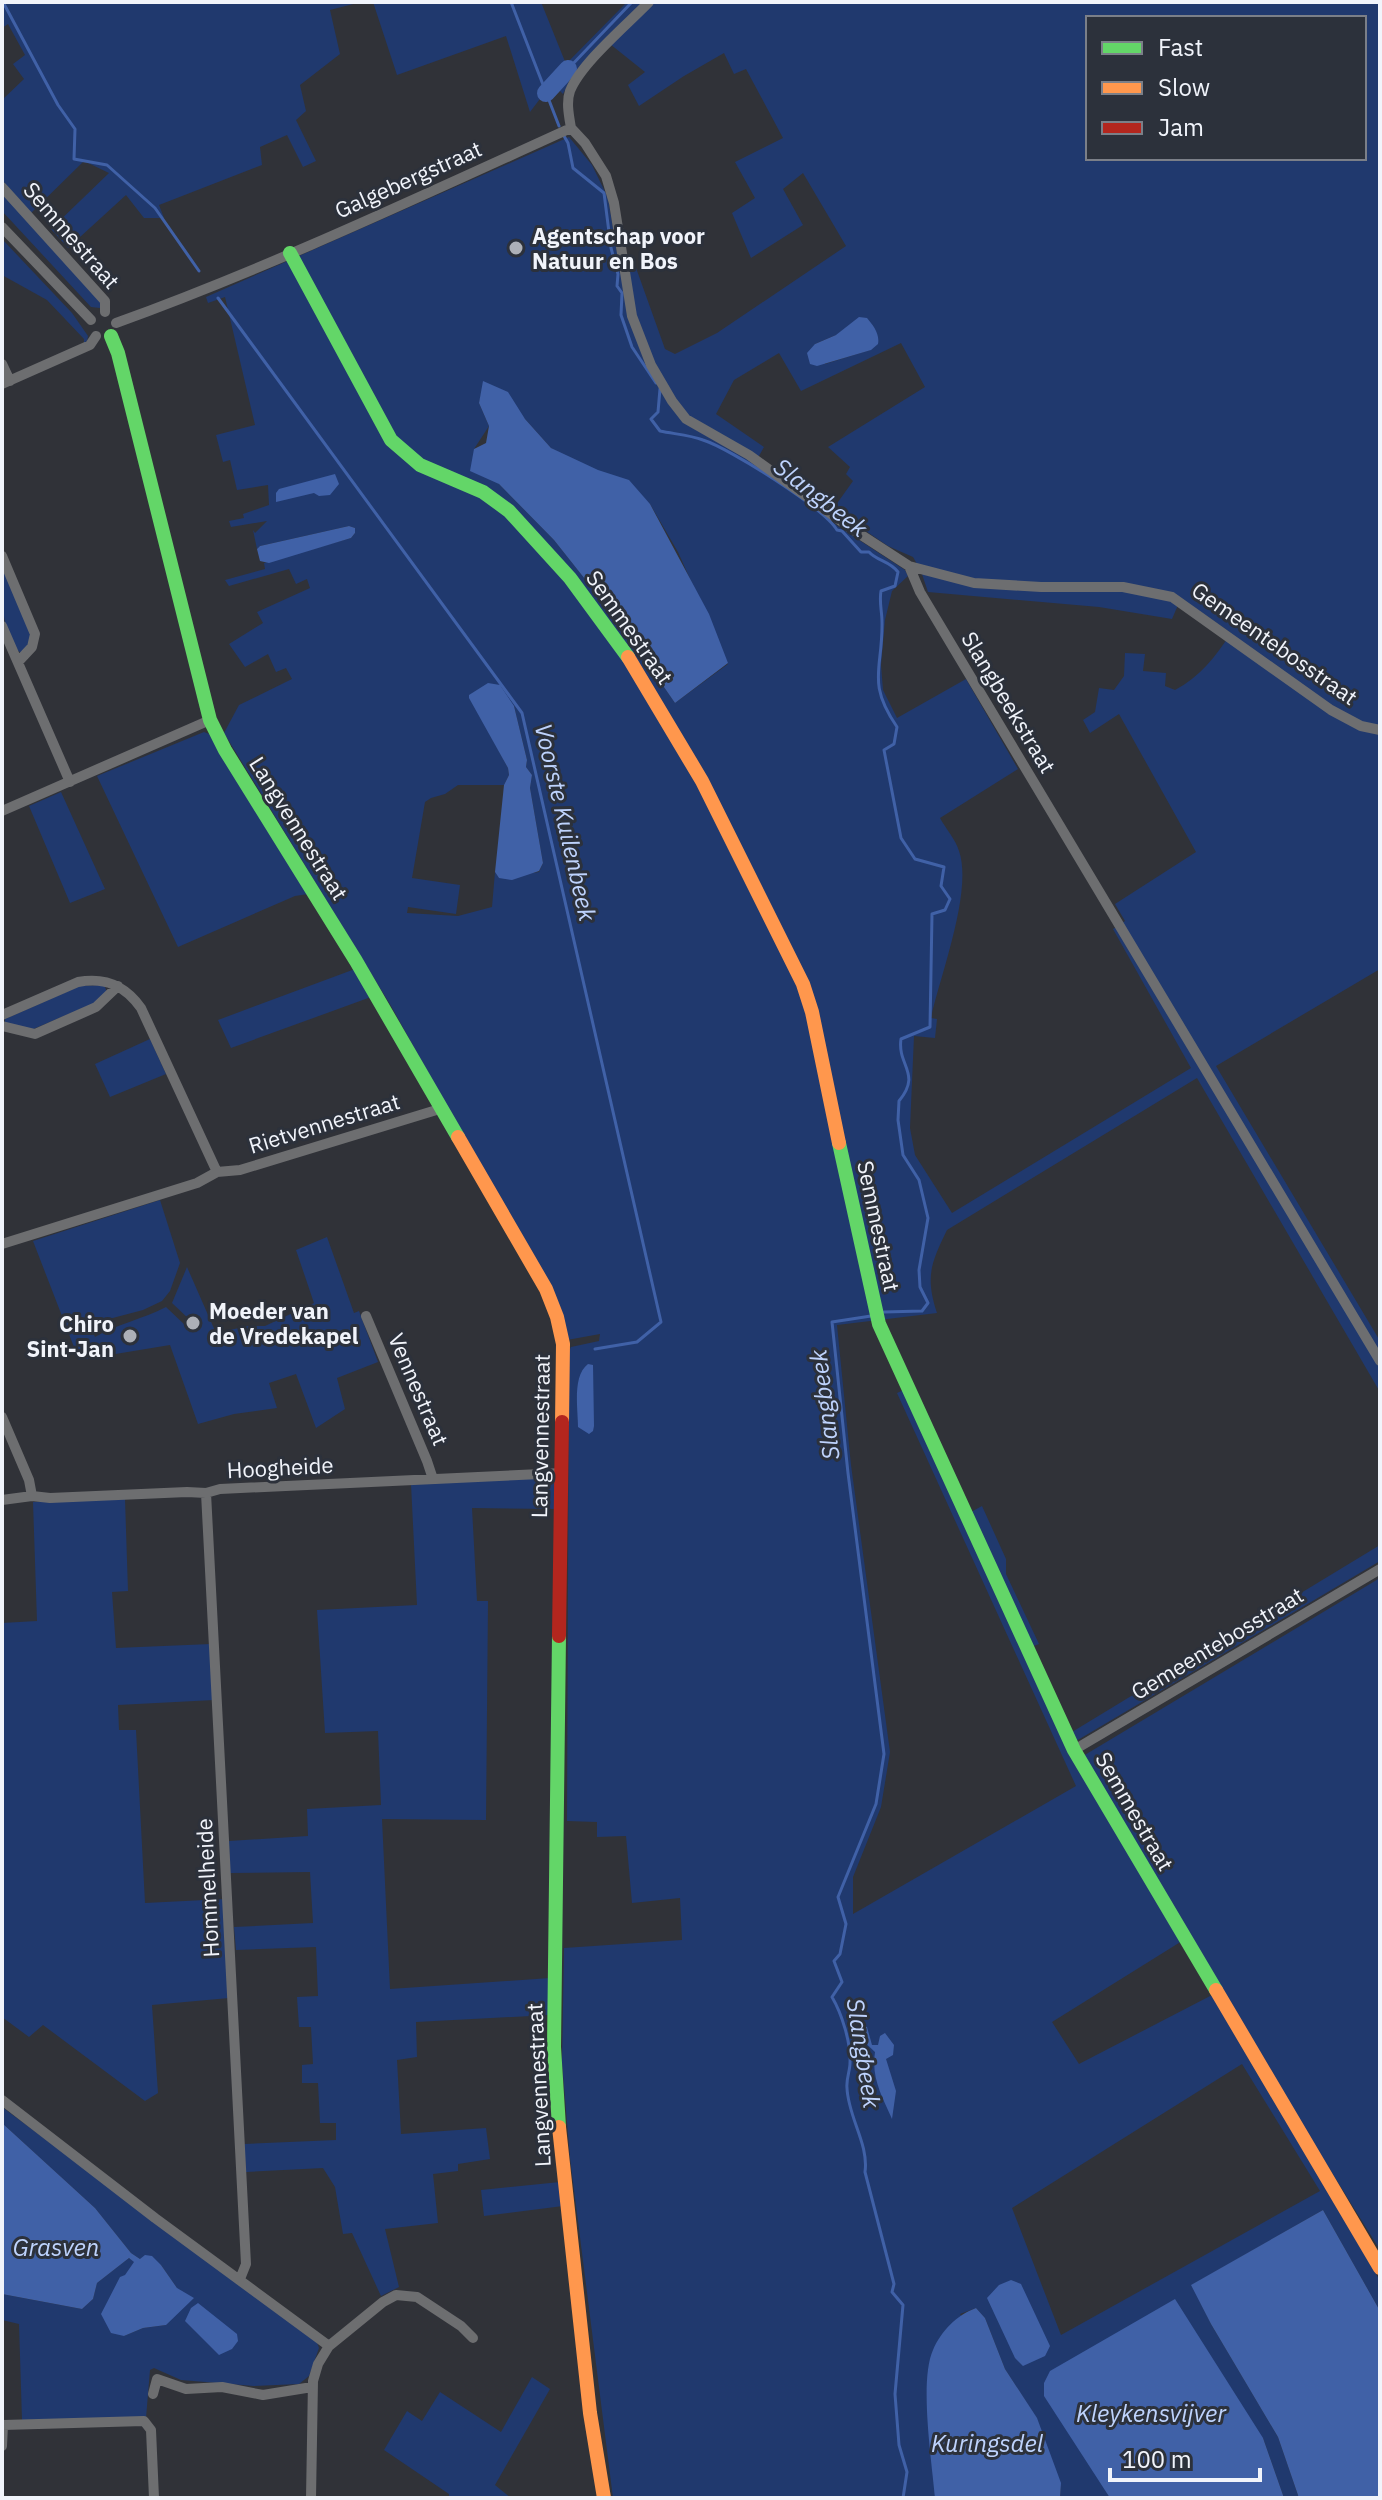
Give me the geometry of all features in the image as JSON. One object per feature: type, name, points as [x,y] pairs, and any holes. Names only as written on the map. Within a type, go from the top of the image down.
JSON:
[{"type":"street","points":[[649,2],[575,83],[569,92],[568,113],[571,128],[585,143],[606,176],[614,203],[632,316],[651,365],[686,419],[749,455],[909,566]]},
{"type":"street","name":"Galgebergstraat","points":[[6,383],[90,345],[108,332],[414,200],[571,128]]},
{"type":"street","name":"Semmestraat","points":[[2,187],[105,301],[105,312],[110,314],[108,332]]},
{"type":"street","points":[[2,227],[91,320]]},
{"type":"street","name":"Semmestraat","points":[[290,253],[342,356],[390,441],[410,458],[483,492],[510,510],[580,591],[621,647],[685,748],[803,984],[812,1012],[879,1324],[1074,1750],[1380,2268]]},
{"type":"street","points":[[105,312],[91,320],[90,329],[108,332]]},
{"type":"street","name":"Langvennestraat","points":[[108,332],[118,353],[210,720],[225,750],[443,1108],[546,1289],[557,1317],[563,1344],[554,2047],[556,2101],[590,2413],[604,2498]]},
{"type":"street","points":[[2,364],[6,383]]},
{"type":"street","points":[[2,556],[35,634],[32,647],[18,662]]},
{"type":"street","name":"Gemeentebosstraat","points":[[909,566],[974,583],[1123,587],[1172,597],[1331,710],[1361,726],[1380,730]]},
{"type":"street","name":"Slangbeekstraat","points":[[909,566],[920,592],[1380,1361]]},
{"type":"street","points":[[2,626],[70,782]]},
{"type":"street","points":[[2,811],[210,720]]},
{"type":"street","points":[[2,1015],[78,982],[105,981],[132,995],[141,1008],[217,1172]]},
{"type":"street","points":[[2,1026],[35,1034],[96,1007],[118,986]]},
{"type":"street","name":"Rietvennestraat","points":[[2,1244],[197,1183],[217,1172],[240,1170],[443,1108]]},
{"type":"street","name":"Vennestraat","points":[[366,1316],[433,1479]]},
{"type":"street","points":[[2,1417],[29,1480],[32,1496]]},
{"type":"street","name":"Hoogheide","points":[[2,1500],[32,1496],[206,1493],[220,1489],[562,1473]]},
{"type":"street","name":"Hommelheide","points":[[206,1493],[246,2249],[246,2264],[240,2279]]},
{"type":"street","name":"Gemeentebosstraat","points":[[1074,1750],[1380,1569]]},
{"type":"street","points":[[2,2100],[329,2346]]},
{"type":"street","points":[[311,2498],[312,2387],[314,2372],[329,2346],[383,2302],[404,2295],[417,2297],[461,2326],[473,2338]]},
{"type":"street","points":[[153,2394],[157,2379],[186,2389],[222,2387],[263,2395],[312,2387]]},
{"type":"street","points":[[2,2446],[3,2425],[147,2422],[151,2430],[154,2498]]},
{"type":"shaded area","points":[[2,2],[361,2],[330,10],[340,54],[300,85],[306,111],[296,120],[316,161],[303,167],[287,135],[260,147],[262,165],[159,205],[164,218],[144,218],[126,195],[68,248],[51,229],[109,173],[84,161],[31,213],[2,180],[2,100],[24,79],[13,64],[25,55],[8,24],[2,28]]},
{"type":"shaded area","points":[[373,2],[541,2],[566,64],[627,2],[644,2],[572,76],[563,94],[552,83],[530,112],[506,36],[397,75]]},
{"type":"shaded area","points":[[653,2],[1380,2],[1380,969],[1216,1066],[1380,1341],[1380,1392],[1197,1078],[947,1230],[932,1270],[931,1289],[937,1313],[837,1325],[851,1465],[890,1752],[881,1807],[853,1877],[853,1914],[1076,1786],[897,1393],[910,1387],[971,1512],[982,1506],[1006,1559],[1006,1574],[1039,1644],[1031,1647],[1072,1732],[1380,1545],[1380,1561],[1076,1741],[1083,1756],[1380,1578],[1380,2250],[1248,2038],[1182,1941],[1052,2022],[1079,2064],[1214,1994],[1380,2281],[1380,2311],[1323,2210],[1192,2285],[1211,2324],[1278,2437],[1299,2498],[1284,2498],[1263,2438],[1107,2493],[1110,2498],[1060,2498],[1061,2483],[1058,2498],[613,2498],[570,2158],[562,2062],[564,1948],[682,1940],[680,1898],[632,1903],[626,1836],[597,1837],[597,1822],[567,1821],[569,1351],[571,1347],[599,1341],[600,1334],[567,1340],[445,1103],[391,1006],[224,733],[239,705],[292,679],[286,668],[276,672],[268,654],[245,667],[229,644],[263,623],[257,612],[310,588],[307,579],[296,584],[289,569],[229,586],[225,580],[265,569],[264,563],[351,538],[355,528],[349,526],[257,549],[253,530],[255,533],[267,521],[231,527],[229,521],[244,518],[243,514],[269,505],[268,485],[237,490],[230,460],[223,462],[216,435],[255,425],[225,297],[208,303],[206,297],[569,137],[592,165],[608,198],[620,271],[635,265],[665,349],[675,354],[717,333],[846,246],[803,173],[783,189],[803,225],[751,258],[732,213],[755,198],[735,162],[783,138],[746,69],[734,74],[724,53],[639,106],[628,85],[645,72],[610,44]],"holes":[[[836,335],[870,350],[825,364],[815,344]],[[901,343],[925,387],[828,447],[850,467],[846,474],[853,481],[833,509],[888,546],[913,557],[928,592],[1099,607],[1172,619],[1181,598],[1231,633],[1207,665],[1175,690],[1165,686],[1166,673],[1143,671],[1145,654],[1125,653],[1124,676],[1114,690],[1099,688],[1095,712],[1083,720],[1090,733],[1119,714],[1196,852],[1115,904],[1125,921],[1113,929],[1191,1068],[952,1213],[915,1155],[910,1128],[914,1036],[935,1038],[937,1019],[931,1018],[954,934],[962,888],[959,851],[940,818],[1018,769],[966,679],[897,718],[883,690],[881,665],[885,620],[892,591],[908,576],[905,570],[839,527],[755,463],[764,447],[716,414],[734,380],[779,353],[801,391]],[[484,382],[525,419],[551,448],[650,504],[678,552],[728,664],[675,703],[619,622],[554,540],[499,484],[474,449],[489,426],[479,403]],[[469,695],[514,706],[526,767],[532,775],[530,788],[543,863],[539,872],[499,878],[495,872],[492,907],[458,916],[407,913],[408,907],[456,914],[460,885],[412,878],[425,802],[458,785],[504,785],[509,775]],[[1242,2064],[1320,2191],[1061,2335],[1012,2208]],[[976,2308],[985,2318],[1005,2369],[1032,2411],[960,2314]]]},
{"type":"shaded area","points":[[2,192],[101,303],[100,308],[91,307],[2,211]]},
{"type":"shaded area","points":[[2,239],[72,313],[88,336],[87,341],[84,343],[84,339],[47,300],[2,275]]},
{"type":"shaded area","points":[[2,566],[31,634],[28,645],[21,653],[9,637],[6,626]]},
{"type":"shaded area","points":[[204,732],[209,734],[308,894],[295,896],[178,947],[97,776]]},
{"type":"shaded area","points":[[61,792],[105,889],[70,903],[29,806]]},
{"type":"shaded area","points":[[355,969],[371,997],[231,1048],[218,1020]]},
{"type":"shaded area","points":[[104,985],[107,992],[97,1002],[31,1030],[5,1023],[5,1019],[80,986]]},
{"type":"shaded area","points":[[150,1039],[166,1074],[110,1097],[95,1064]]},
{"type":"shaded area","points":[[160,1200],[180,1263],[170,1291],[162,1301],[143,1310],[90,1324],[95,1337],[166,1307],[186,1326],[190,1320],[172,1303],[187,1267],[216,1333],[248,1326],[265,1326],[314,1303],[296,1250],[327,1237],[354,1313],[359,1311],[378,1362],[337,1378],[345,1409],[316,1428],[296,1374],[269,1383],[277,1408],[234,1414],[198,1424],[170,1345],[79,1360],[33,1241]]},
{"type":"shaded area","points":[[552,1477],[557,1483],[557,1509],[472,1508],[477,1601],[488,1601],[486,1820],[382,1819],[390,1989],[550,1978],[549,2015],[416,2022],[417,2057],[397,2060],[401,2134],[486,2128],[490,2159],[458,2164],[458,2171],[433,2174],[438,2223],[385,2229],[399,2287],[381,2296],[352,2233],[343,2234],[335,2187],[323,2168],[246,2172],[244,2144],[336,2140],[336,2123],[320,2123],[318,2083],[302,2083],[302,2065],[313,2064],[311,2027],[299,2027],[297,1997],[318,1996],[316,1947],[236,1950],[234,1927],[313,1923],[310,1872],[230,1873],[229,1841],[308,1836],[307,1809],[381,1805],[378,1731],[325,1733],[317,1610],[417,1605],[411,1484]]},
{"type":"shaded area","points":[[125,1499],[128,1591],[112,1592],[116,1648],[211,1644],[214,1700],[118,1705],[119,1730],[136,1730],[145,1903],[225,1899],[229,1998],[152,2005],[158,2093],[145,2101],[43,2025],[29,2037],[2,2017],[2,1623],[37,1621],[33,1502]]},
{"type":"shaded area","points":[[2,2107],[316,2340],[319,2348],[309,2376],[299,2384],[254,2386],[181,2380],[154,2368],[150,2370],[146,2418],[22,2420],[19,2324],[2,2320],[2,2294],[82,2309],[93,2299],[97,2283],[129,2258],[135,2262],[125,2276],[124,2336],[143,2328],[166,2325],[177,2288],[161,2265],[131,2253],[95,2208],[2,2123]]},
{"type":"shaded area","points":[[560,2182],[563,2206],[484,2216],[481,2190]]},
{"type":"shaded area","points":[[532,2377],[550,2389],[495,2485],[511,2498],[449,2498],[449,2494],[384,2450],[407,2411],[422,2421],[440,2392],[501,2432]]},
{"type":"water","points":[[859,317],[867,318],[872,324],[878,344],[871,350],[817,366],[810,364],[807,353],[815,344],[836,335]]},
{"type":"water","points":[[483,381],[508,392],[525,419],[551,448],[598,470],[629,480],[650,504],[709,614],[728,663],[675,703],[619,622],[554,540],[499,484],[470,471],[474,449],[486,443],[489,426],[479,403]]},
{"type":"water","points":[[335,474],[339,484],[330,495],[314,493],[276,502],[279,489]]},
{"type":"water","points":[[349,526],[355,528],[351,538],[269,563],[260,561],[257,549],[260,546]]},
{"type":"water","points":[[488,683],[500,685],[514,706],[526,767],[532,775],[530,788],[543,863],[539,871],[512,880],[499,878],[495,872],[508,768],[469,698]]},
{"type":"water","points":[[588,1364],[593,1365],[594,1426],[589,1434],[578,1427],[577,1402],[580,1376]]},
{"type":"water","points":[[863,2026],[867,2027],[872,2045],[878,2045],[880,2036],[885,2033],[894,2045],[893,2055],[886,2059],[896,2091],[892,2119],[876,2079],[875,2052],[860,2038]]},
{"type":"water","name":"Grasven","points":[[2,2123],[95,2208],[131,2253],[140,2259],[145,2255],[152,2256],[177,2288],[194,2298],[166,2325],[143,2328],[124,2336],[111,2333],[101,2314],[120,2277],[134,2262],[129,2258],[97,2283],[93,2299],[82,2309],[2,2294]]},
{"type":"water","name":"Kleykensvijver","points":[[1323,2210],[1380,2311],[1380,2498],[1299,2498],[1278,2437],[1191,2285]]},
{"type":"water","points":[[1011,2280],[1021,2284],[1050,2346],[1045,2356],[1023,2366],[1015,2358],[987,2298],[999,2285]]},
{"type":"water","name":"Kleykensvijver","points":[[1175,2299],[1263,2438],[1284,2498],[1110,2498],[1044,2396],[1044,2383],[1050,2371]]},
{"type":"water","points":[[198,2303],[237,2334],[238,2341],[232,2349],[219,2355],[185,2321],[191,2308]]},
{"type":"water","name":"Kuringsdel","points":[[976,2308],[985,2318],[1005,2369],[1037,2418],[1061,2483],[1060,2498],[935,2498],[927,2401],[929,2364],[936,2343],[945,2330],[956,2319]]},
{"type":"waterway","name":"Voorste Kuilenbeek","points":[[3,2],[58,105],[75,129],[74,159],[107,165],[155,208],[199,271]]},
{"type":"waterway","name":"Slangbeek","points":[[511,2],[559,126]]},
{"type":"waterway","points":[[568,69],[632,2]]},
{"type":"waterway","points":[[546,93],[568,69]]},
{"type":"waterway","name":"Slangbeek","points":[[564,136],[573,168],[604,193],[611,248],[618,274],[617,286],[622,293],[621,315],[632,347],[656,383]]},
{"type":"waterway","name":"Voorste Kuilenbeek","points":[[218,298],[522,713],[661,1322],[637,1342],[595,1349]]},
{"type":"waterway","name":"Slangbeek","points":[[660,389],[658,412],[651,419],[660,431],[703,440],[753,466],[814,508],[861,552],[869,552],[898,572],[895,586],[881,591],[880,595],[882,638],[879,686],[887,711],[897,727],[894,744],[884,750],[901,838],[915,859],[944,867],[941,886],[950,899],[945,910],[932,914],[930,1027],[901,1039],[902,1056],[909,1076],[906,1091],[899,1101],[898,1120],[903,1155],[919,1180],[928,1218],[919,1270],[920,1287],[928,1303],[922,1311],[884,1312]]},
{"type":"waterway","name":"Slangbeek","points":[[871,1316],[832,1322],[884,1754],[876,1804],[838,1897],[846,1924],[840,1954],[834,1961],[842,1982],[832,1997],[847,2038],[850,2055],[848,2099],[864,2151],[865,2172],[894,2284],[892,2292],[903,2305],[895,2394],[899,2445],[907,2472],[903,2498]]},
{"type":"traffic: fast","points":[[290,253],[391,440],[420,465],[483,492],[509,511],[570,578],[628,657]]},
{"type":"traffic: fast","points":[[111,336],[118,353],[210,720],[225,750],[356,961],[458,1137]]},
{"type":"traffic: fast","points":[[839,1143],[879,1324],[1074,1750],[1216,1990]]},
{"type":"traffic: fast","points":[[559,1636],[554,2047],[559,2127]]},
{"type":"traffic: slow","points":[[628,657],[702,781],[803,984],[812,1012],[839,1143]]},
{"type":"traffic: slow","points":[[458,1137],[546,1289],[557,1317],[563,1344],[562,1422]]},
{"type":"traffic: slow","points":[[1216,1990],[1380,2268]]},
{"type":"traffic: slow","points":[[559,2127],[590,2413],[604,2498]]},
{"type":"traffic: jam","points":[[559,1636],[562,1422]]},
{"type":"place","name":"Agentschap voor Natuur en Bos","points":[[516,248]]},
{"type":"place","name":"Moeder van de Vredekapel","points":[[193,1323]]},
{"type":"place","name":"Chiro Sint-Jan","points":[[130,1336]]}]
